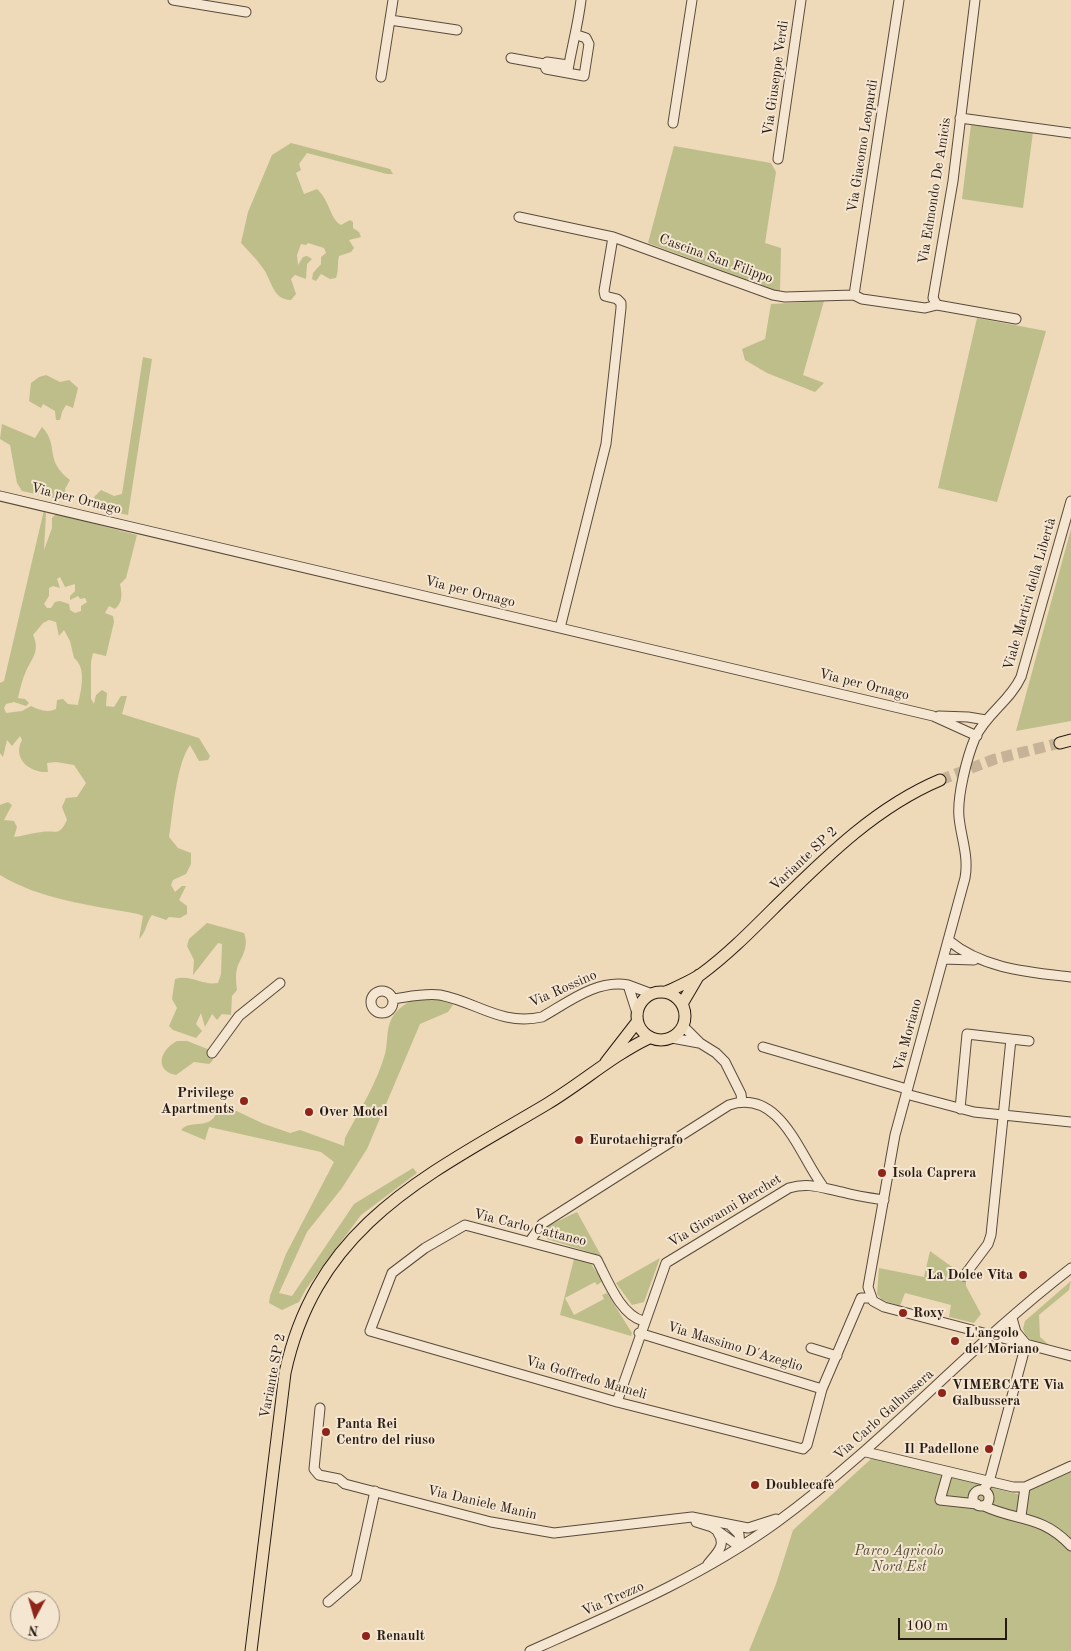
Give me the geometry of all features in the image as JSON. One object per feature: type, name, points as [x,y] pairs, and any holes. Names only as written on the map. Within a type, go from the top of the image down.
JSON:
[{"type":"main road","name":"Variante SP 2","points":[[600,1069],[637,1017],[643,1000],[652,994],[666,992],[699,975],[745,936],[858,830],[894,802],[940,780]]},
{"type":"main road","name":"Variante SP 2","points":[[682,1004],[699,975]]},
{"type":"main road","points":[[637,1017],[644,1034],[649,1038],[661,1041],[672,1038],[684,1026],[686,1015],[682,1004],[666,992]]},
{"type":"main road","name":"Variante SP 2","points":[[251,1651],[285,1373],[306,1307],[322,1278],[347,1244],[393,1200],[649,1038]]},
{"type":"main road","name":"Variante SP 2","points":[[255,1626],[257,1651]]},
{"type":"street","points":[[174,0],[246,12]]},
{"type":"street","points":[[381,77],[393,0]]},
{"type":"street","points":[[568,69],[572,40],[577,35],[582,0]]},
{"type":"street","points":[[673,123],[692,0]]},
{"type":"street","name":"Via Giuseppe Verdi","points":[[778,159],[801,0]]},
{"type":"street","name":"Via Giacomo Leopardi","points":[[854,296],[899,0]]},
{"type":"street","name":"Via Edmondo De Amicis","points":[[937,305],[932,293],[953,181],[975,0]]},
{"type":"street","points":[[390,20],[457,30]]},
{"type":"street","points":[[511,58],[544,64],[547,62],[584,76],[589,44],[586,38],[577,35]]},
{"type":"street","points":[[960,118],[1071,133]]},
{"type":"street","name":"Cascina San Filippo","points":[[519,218],[613,237],[774,295],[785,297],[854,296],[862,299],[924,308],[937,305]]},
{"type":"street","points":[[560,628],[608,427],[621,308],[621,303],[617,299],[605,296],[604,291],[613,237]]},
{"type":"street","points":[[937,305],[1016,320]]},
{"type":"street","name":"Via per Ornago","points":[[0,496],[933,716],[989,717]]},
{"type":"street","name":"Viale Martiri della Libertà","points":[[989,717],[1012,693],[1024,671],[1071,501]]},
{"type":"street","name":"Via per Ornago","points":[[933,716],[976,736]]},
{"type":"street","name":"Via Moriano","points":[[871,1298],[868,1287],[895,1135],[966,873],[966,852],[959,808],[960,794],[976,736],[989,717]]},
{"type":"street","points":[[948,940],[979,960]]},
{"type":"street","points":[[943,958],[979,960],[1022,972],[1071,977]]},
{"type":"street","points":[[212,1053],[239,1016],[280,982]]},
{"type":"street","points":[[628,984],[637,1017]]},
{"type":"street","name":"Via Rossino","points":[[393,999],[426,994],[440,995],[510,1019],[542,1017],[602,985],[628,984],[652,994]]},
{"type":"street","points":[[684,1026],[700,1043],[716,1053],[725,1062],[741,1094],[741,1102]]},
{"type":"street","points":[[960,1109],[967,1034],[1029,1041]]},
{"type":"street","points":[[672,1038],[700,1043]]},
{"type":"street","points":[[964,1276],[988,1244],[992,1235],[1011,1039]]},
{"type":"street","points":[[763,1047],[960,1109],[1071,1122]]},
{"type":"street","points":[[530,1241],[542,1224],[729,1105],[741,1102],[763,1106],[779,1116],[822,1185],[885,1198]]},
{"type":"street","name":"Via Giovanni Berchet","points":[[617,1402],[639,1333],[666,1263],[789,1188],[800,1184],[822,1185]]},
{"type":"street","name":"Via Carlo Cattaneo","points":[[370,1331],[392,1273],[424,1248],[465,1225],[597,1260],[624,1308],[634,1318],[644,1321]]},
{"type":"street","name":"Via Carlo Galbussera","points":[[705,1568],[784,1517],[866,1452],[993,1335],[1071,1268]]},
{"type":"street","points":[[822,1389],[861,1298],[871,1298],[884,1307],[1071,1356]]},
{"type":"street","points":[[1012,1318],[1016,1332],[1026,1344]]},
{"type":"street","name":"Via Goffredo Mameli","points":[[370,1331],[617,1402],[803,1449],[806,1446],[822,1389]]},
{"type":"street","name":"Via Massimo D'Azeglio","points":[[639,1333],[822,1389]]},
{"type":"street","points":[[980,1505],[990,1498],[986,1486],[1026,1344]]},
{"type":"street","points":[[811,1348],[837,1356]]},
{"type":"street","name":"Via Daniele Manin","points":[[320,1408],[314,1469],[319,1475],[339,1479],[345,1484],[491,1522],[554,1533],[696,1517],[748,1528],[784,1517]]},
{"type":"street","points":[[866,1452],[948,1472],[986,1486],[1025,1487],[1071,1466]]},
{"type":"street","points":[[948,1472],[940,1500],[980,1505],[1040,1522],[1054,1530],[1071,1546]]},
{"type":"street","points":[[980,1505],[974,1500],[974,1493],[986,1486]]},
{"type":"street","points":[[1021,1516],[1025,1487]]},
{"type":"street","points":[[328,1602],[356,1578],[375,1491]]},
{"type":"street","name":"Via Daniele Manin","points":[[673,1520],[697,1522],[715,1529],[740,1547]]},
{"type":"street","points":[[723,1522],[737,1531],[741,1538],[740,1547]]},
{"type":"street","points":[[705,1568],[722,1545],[721,1538],[715,1529]]},
{"type":"street","name":"Via Trezzo","points":[[530,1651],[640,1602],[705,1568]]},
{"type":"green space","points":[[971,125],[1033,132],[1023,208],[962,199]]},
{"type":"green space","points":[[291,143],[390,169],[393,174],[307,153],[299,164],[301,170],[296,173],[304,194],[317,189],[325,199],[334,219],[341,225],[350,220],[353,222],[353,228],[359,232],[361,237],[349,240],[354,248],[351,252],[339,256],[336,278],[330,279],[321,274],[316,281],[312,279],[313,273],[321,264],[321,257],[326,253],[324,248],[308,243],[306,245],[301,244],[297,255],[298,265],[303,257],[307,256],[312,259],[307,264],[306,279],[295,275],[291,279],[296,294],[291,300],[280,297],[276,293],[262,267],[241,243],[248,212],[272,155]]},
{"type":"green space","points":[[674,146],[771,163],[776,172],[765,243],[781,248],[780,292],[648,243]]},
{"type":"green space","points":[[824,301],[803,375],[824,383],[815,392],[767,373],[745,360],[742,349],[765,339],[771,304]]},
{"type":"green space","points":[[977,318],[1046,331],[997,502],[938,488]]},
{"type":"green space","points":[[143,357],[152,359],[128,515],[100,509],[94,497],[101,490],[114,496],[122,494]]},
{"type":"green space","points":[[46,375],[60,382],[69,380],[78,388],[73,408],[66,405],[60,420],[56,420],[55,411],[43,404],[41,408],[29,401],[31,383],[39,377]]},
{"type":"green space","points":[[2,424],[35,438],[42,427],[50,440],[57,466],[70,480],[65,489],[68,501],[22,491],[17,483],[10,445],[0,439]]},
{"type":"green space","points":[[44,510],[46,514],[44,550],[52,528],[52,518],[56,514],[137,535],[126,578],[120,584],[121,601],[115,609],[109,606],[105,613],[113,616],[114,622],[106,656],[93,653],[91,662],[91,699],[94,704],[96,695],[102,690],[107,693],[106,706],[114,707],[121,696],[127,696],[122,714],[199,738],[210,756],[208,760],[199,761],[190,745],[181,764],[174,802],[169,837],[178,848],[191,853],[191,864],[186,874],[173,880],[171,885],[175,892],[182,886],[186,886],[179,900],[187,906],[187,914],[180,918],[169,917],[166,920],[152,915],[139,939],[143,916],[49,896],[0,875],[0,805],[8,802],[12,805],[4,820],[14,821],[17,827],[14,837],[38,832],[57,832],[62,829],[67,820],[62,807],[66,798],[77,797],[86,783],[74,765],[56,762],[47,763],[48,772],[41,772],[29,767],[24,763],[19,753],[22,740],[20,736],[12,746],[7,740],[3,757],[0,753],[0,683],[4,681]],"holes":[[[60,577],[65,587],[75,584],[75,591],[70,596],[70,600],[78,596],[80,599],[85,598],[87,602],[81,606],[81,611],[75,613],[70,610],[69,604],[60,601],[55,602],[51,608],[47,608],[44,604],[49,596],[49,588],[53,586],[60,588],[57,579]],[[49,620],[56,622],[59,636],[64,630],[70,641],[74,658],[81,667],[82,680],[78,705],[68,704],[63,699],[57,700],[56,709],[50,711],[31,706],[22,711],[6,713],[4,708],[6,704],[14,702],[26,706],[29,703],[25,699],[18,698],[21,684],[36,649],[33,635],[43,623]]]},
{"type":"green space","points":[[1071,529],[1071,721],[1016,731]]},
{"type":"green space","points":[[207,923],[244,933],[246,946],[237,968],[237,990],[232,996],[231,1015],[222,1014],[217,1020],[212,1014],[205,1027],[201,1013],[196,1024],[202,1031],[196,1038],[173,1030],[169,1026],[177,1008],[172,999],[175,979],[186,978],[207,983],[218,983],[221,974],[222,944],[218,943],[193,975],[194,960],[187,946],[189,939]]},
{"type":"green space","points":[[414,999],[440,999],[453,1005],[448,1012],[420,1024],[367,1149],[342,1188],[307,1232],[279,1293],[292,1296],[354,1204],[413,1168],[417,1173],[361,1215],[306,1289],[299,1302],[282,1310],[269,1303],[270,1296],[286,1254],[334,1162],[321,1152],[209,1127],[205,1140],[181,1130],[190,1125],[206,1123],[215,1117],[218,1110],[228,1107],[264,1124],[290,1133],[300,1130],[344,1146],[345,1138],[382,1065],[391,1020],[398,1010]]},
{"type":"green space","points":[[177,1041],[187,1041],[210,1050],[213,1056],[212,1061],[209,1064],[194,1062],[176,1075],[169,1072],[164,1069],[162,1059],[167,1049]]},
{"type":"green space","points":[[577,1212],[603,1259],[601,1260],[592,1253],[547,1239],[546,1227]]},
{"type":"green space","points":[[930,1251],[966,1277],[966,1286],[981,1314],[974,1323],[949,1317],[951,1305],[905,1293],[900,1306],[882,1300],[877,1294],[879,1268],[924,1277]]},
{"type":"green space","points":[[660,1258],[644,1302],[632,1305],[616,1283]]},
{"type":"green space","points":[[574,1259],[591,1264],[603,1281],[597,1285],[595,1282],[565,1298],[574,1315],[604,1299],[602,1295],[607,1293],[632,1333],[631,1336],[560,1315]]},
{"type":"green space","points":[[1071,1281],[1069,1290],[1039,1315],[1040,1337],[1048,1344],[1030,1339],[1023,1329],[1025,1321]]},
{"type":"green space","name":"Parco Agricolo Nord Est","points":[[877,1458],[1021,1495],[1071,1470],[1071,1651],[749,1651],[776,1584],[793,1530],[871,1459]]},
{"type":"tunnel","points":[[940,780],[995,759],[1060,743]]},
{"type":"place","name":"Privilege Apartments","points":[[244,1101]]},
{"type":"place","name":"Over Motel","points":[[309,1112]]},
{"type":"place","name":"Eurotachigrafo","points":[[579,1140]]},
{"type":"place","name":"Isola Caprera","points":[[882,1173]]},
{"type":"place","name":"La Dolce Vita","points":[[1023,1275]]},
{"type":"place","name":"Roxy","points":[[903,1313]]},
{"type":"place","name":"L'angolo del Moriano","points":[[955,1341]]},
{"type":"place","name":"VIMERCATE Via Galbussera","points":[[942,1393]]},
{"type":"place","name":"Panta Rei Centro del riuso","points":[[326,1432]]},
{"type":"place","name":"Il Padellone","points":[[989,1449]]},
{"type":"place","name":"Doublecafè","points":[[755,1485]]},
{"type":"place","name":"Renault","points":[[366,1636]]}]
